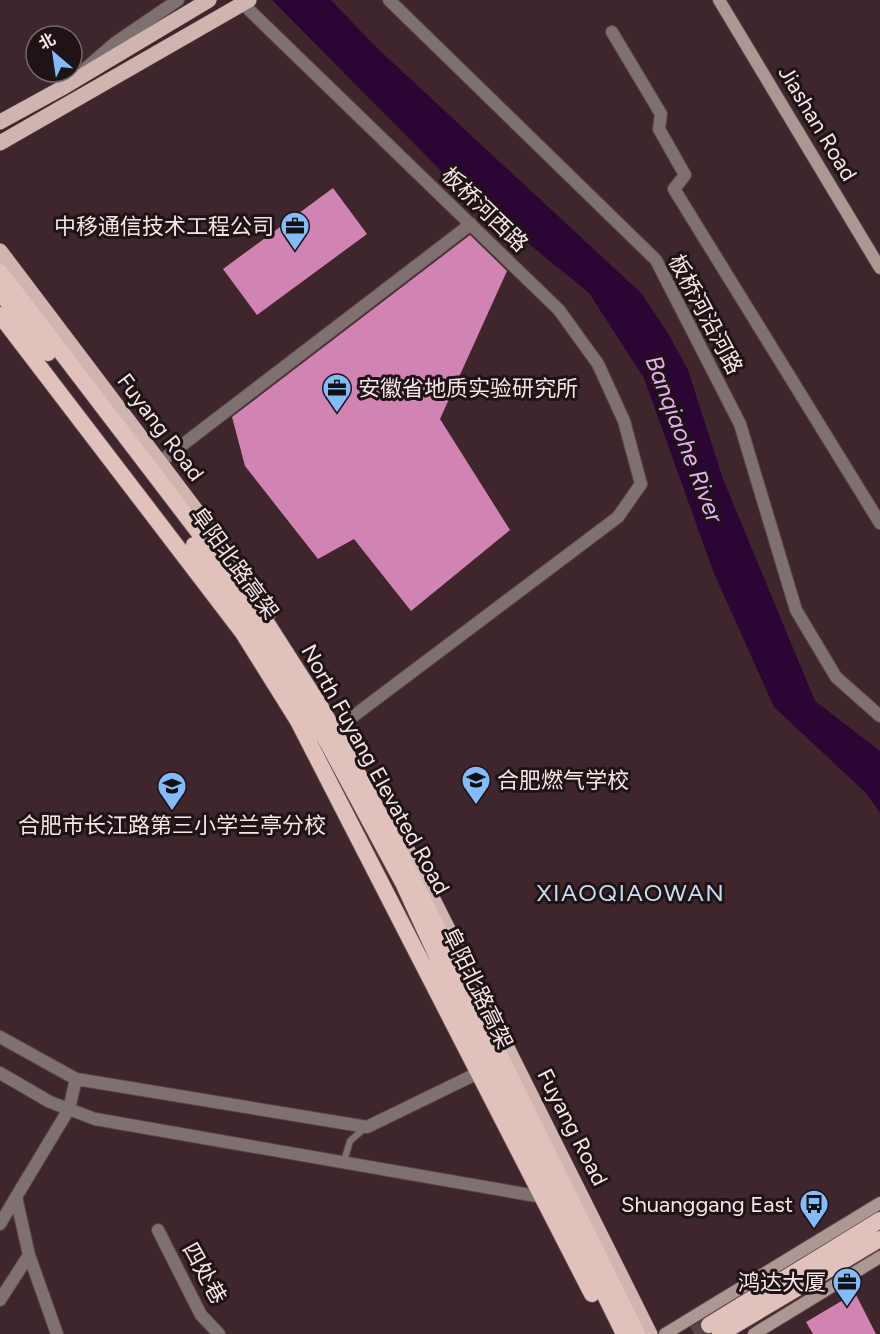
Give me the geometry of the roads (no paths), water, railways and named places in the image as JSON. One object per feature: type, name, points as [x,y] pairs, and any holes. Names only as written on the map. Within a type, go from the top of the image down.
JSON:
[{"type":"highway","name":"North Fuyang Elevated Road","points":[[0,272],[261,614],[320,706],[411,875],[637,1334]]},
{"type":"highway","name":"阜阳北路高架","points":[[0,292],[102,421],[254,624],[325,738],[403,883],[464,1015],[624,1334]]},
{"type":"highway","points":[[0,315],[243,633],[298,721],[613,1334]]},
{"type":"highway","points":[[715,1329],[880,1220]]},
{"type":"highway","points":[[715,1329],[880,1239]]},
{"type":"main road","points":[[0,122],[62,88],[209,0]]},
{"type":"main road","name":"Jiashan Road","points":[[719,0],[880,268]]},
{"type":"main road","points":[[0,143],[246,2]]},
{"type":"main road","name":"Fuyang Road","points":[[0,251],[239,567],[317,687],[418,869],[650,1334]]},
{"type":"main road","points":[[665,1334],[880,1203]]},
{"type":"main road","points":[[754,1334],[880,1257]]},
{"type":"street","points":[[62,88],[115,43],[178,0]]},
{"type":"street","name":"板桥河沿河路","points":[[389,0],[656,260],[740,424],[796,610],[836,677],[880,716]]},
{"type":"street","name":"板桥河西路","points":[[246,2],[559,310],[598,364],[624,421],[641,484],[618,517],[339,727]]},
{"type":"street","points":[[612,32],[661,114],[659,129],[685,176],[674,189],[880,523]]},
{"type":"street","points":[[160,462],[471,224]]},
{"type":"street","points":[[0,1037],[76,1079],[367,1127],[478,1073]]},
{"type":"street","points":[[0,1073],[50,1102],[95,1119],[542,1197]]},
{"type":"street","points":[[0,1224],[69,1109],[76,1079]]},
{"type":"street","points":[[16,1197],[29,1256],[57,1334]]},
{"type":"street","name":"四处巷","points":[[158,1230],[201,1315],[219,1334]]},
{"type":"street","points":[[0,1300],[29,1256]]},
{"type":"lane","points":[[344,1161],[350,1141],[367,1127]]},
{"type":"water","name":"Banqiaohe River","points":[[272,0],[331,0],[376,47],[641,293],[669,335],[688,370],[723,479],[815,701],[880,751],[880,813],[866,793],[774,707],[713,571],[644,378],[589,293],[447,177]]},
{"type":"tunnel","points":[[694,1334],[709,1325]]},
{"type":"place","name":"中移通信技术工程公司","points":[[295,252]]},
{"type":"place","name":"安徽省地质实验研究所","points":[[337,414]]},
{"type":"place","name":"合肥燃气学校","points":[[476,806]]},
{"type":"place","name":"合肥市长江路第三小学兰亭分校","points":[[172,812]]},
{"type":"place","name":"Shuanggang East","points":[[814,1230]]},
{"type":"place","name":"鸿达大厦","points":[[847,1308]]},
{"type":"district","name":"XIAOQIAOWAN","points":[[631,893]]}]
